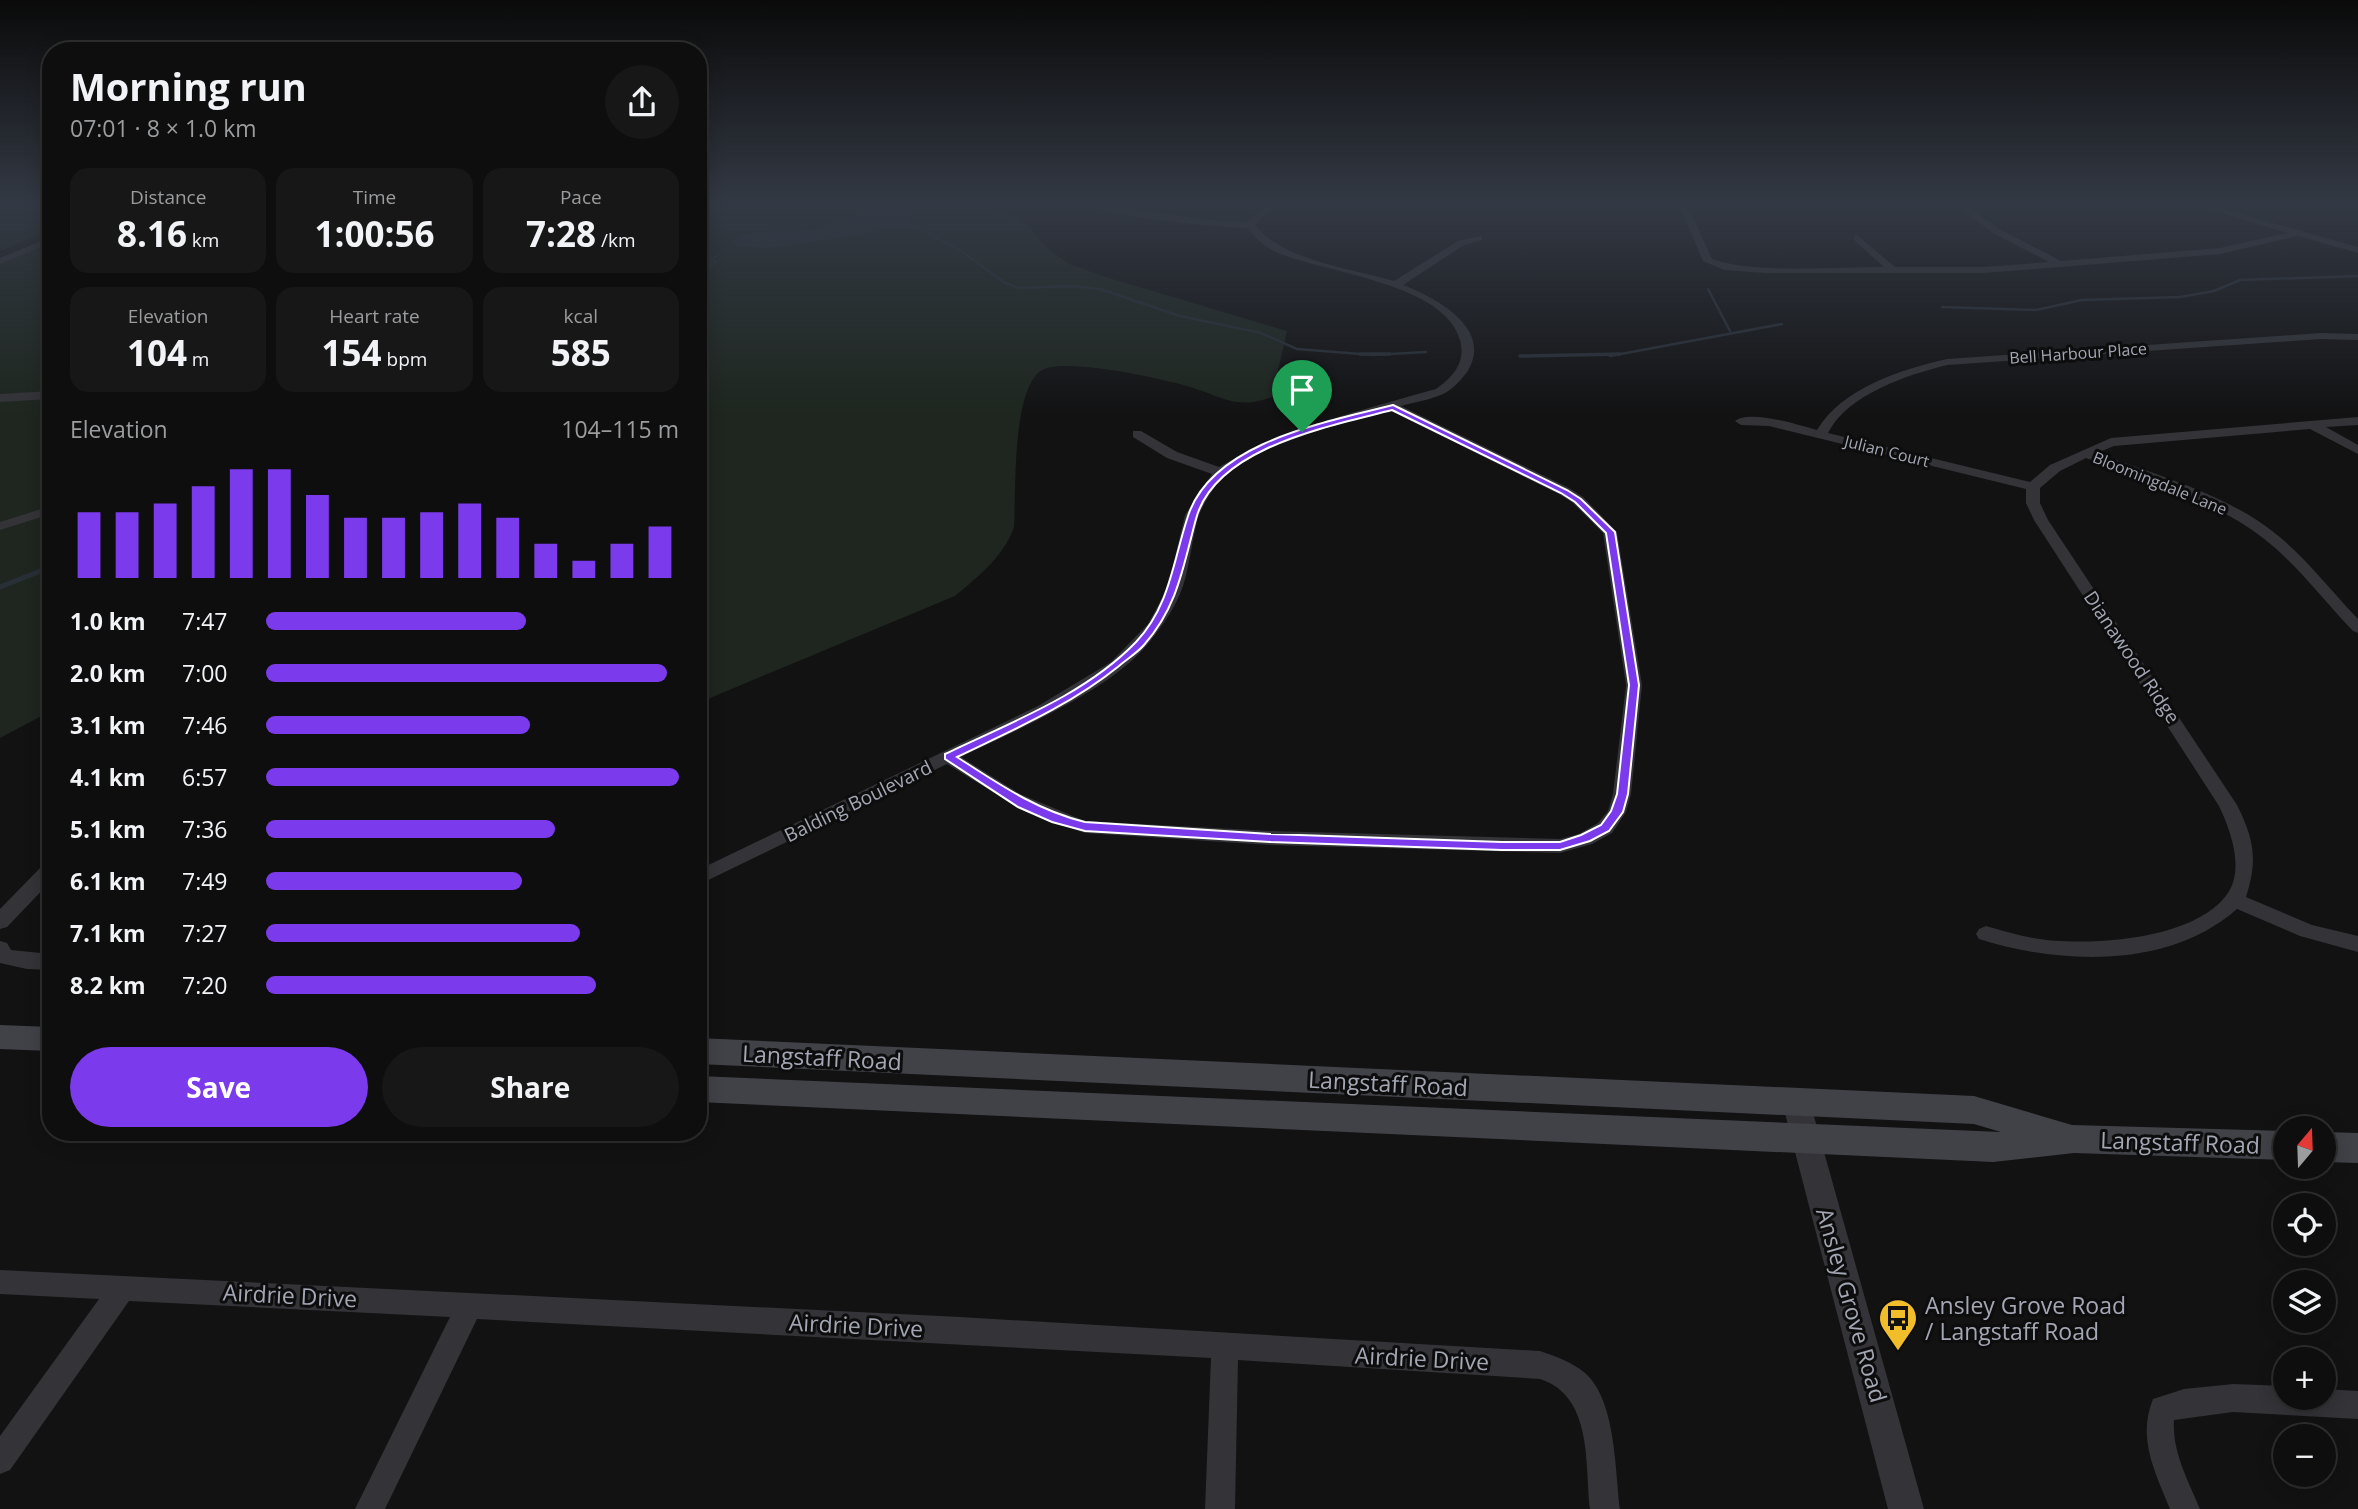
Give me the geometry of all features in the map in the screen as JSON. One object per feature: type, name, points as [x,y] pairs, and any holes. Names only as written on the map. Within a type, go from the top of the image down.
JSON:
[{"type":"main road","points":[[0,1037],[42,1039]]},
{"type":"main road","name":"Langstaff Road","points":[[707,1051],[1975,1110],[2074,1139]]},
{"type":"main road","name":"Langstaff Road","points":[[707,1089],[1993,1147],[2074,1139],[2273,1146]]},
{"type":"main road","points":[[2336,1147],[2358,1148]]},
{"type":"street","name":"Balding Boulevard","points":[[707,874],[1044,710],[1092,682],[1140,644],[1166,607],[1175,587],[1192,515],[1220,472],[1252,453],[1302,432],[1393,407],[1440,391],[1455,380],[1467,364],[1469,345],[1461,325],[1451,314],[1427,299],[1395,285],[1359,274]]},
{"type":"street","points":[[1395,285],[1412,274]]},
{"type":"street","name":"Bell Harbour Place","points":[[1821,434],[1834,414],[1852,400],[1926,366],[1947,362],[2321,336],[2358,337]]},
{"type":"street","points":[[0,398],[42,396]]},
{"type":"street","points":[[949,757],[1022,805],[1085,827],[1270,838],[1502,846],[1560,846],[1605,828],[1617,812],[1622,794],[1634,685],[1610,532],[1578,500],[1564,491],[1393,407]]},
{"type":"street","name":"Julian Court","points":[[1741,421],[1769,422],[2033,487]]},
{"type":"street","points":[[2033,487],[2055,468],[2084,453],[2100,445],[2124,440],[2358,421]]},
{"type":"street","points":[[2312,425],[2358,450]]},
{"type":"street","points":[[1137,434],[1172,454],[1220,472]]},
{"type":"street","name":"Bloomingdale Lane","points":[[2084,453],[2198,495],[2257,526],[2295,560],[2358,628]]},
{"type":"street","name":"Dianawood Ridge","points":[[2033,487],[2033,503],[2041,520],[2228,805],[2242,834],[2244,873],[2235,900]]},
{"type":"street","points":[[0,526],[42,513]]},
{"type":"street","points":[[0,922],[42,878]]},
{"type":"street","points":[[1986,934],[2034,946],[2102,949],[2140,945],[2179,935],[2213,919],[2235,900],[2307,931],[2358,944]]},
{"type":"street","points":[[0,949],[4,956],[42,962]]},
{"type":"street","name":"Ansley Grove Road","points":[[1796,1102],[1906,1509]]},
{"type":"street","name":"Airdrie Drive","points":[[0,1282],[960,1330],[1540,1365],[1558,1370],[1584,1394],[1594,1425],[1605,1509]]},
{"type":"street","points":[[0,1460],[123,1289]]},
{"type":"street","points":[[370,1509],[469,1306]]},
{"type":"street","points":[[1220,1509],[1225,1347]]},
{"type":"street","points":[[2185,1509],[2161,1443],[2157,1422],[2163,1409],[2179,1403],[2214,1398],[2358,1405]]},
{"type":"shaded area","points":[[0,274],[42,274],[42,716],[0,738]]},
{"type":"shaded area","points":[[707,274],[1099,274],[1287,331],[1272,397],[1259,401],[1230,401],[1190,387],[1112,370],[1067,366],[1050,367],[1039,372],[1030,384],[1020,422],[1014,527],[997,556],[955,596],[707,699]]},
{"type":"waterway","points":[[993,274],[1005,283],[1019,288],[1072,286],[1100,289],[1180,316],[1261,333],[1297,349],[1360,354]]},
{"type":"waterway","points":[[1942,307],[2036,310],[2082,300],[2180,297],[2214,291],[2240,280],[2358,276]]},
{"type":"waterway","points":[[1708,289],[1730,331]]},
{"type":"waterway","points":[[1610,356],[1782,324]]},
{"type":"waterway","points":[[1360,354],[1426,352]]},
{"type":"waterway","points":[[1360,354],[1390,354]]},
{"type":"waterway","points":[[1520,356],[1620,354]]},
{"type":"waterway","points":[[0,587],[42,571]]},
{"type":"place","name":"Ansley Grove Road / Langstaff Road","points":[[1898,1352]]},
{"type":"route","points":[[1393,407],[1564,491],[1578,500],[1610,532],[1634,685],[1622,794],[1617,812],[1605,828],[1560,846],[1502,846],[1270,838],[1085,827],[1022,805],[949,757],[1044,710],[1092,682],[1117,665],[1140,644],[1166,607],[1175,587],[1192,515],[1220,472],[1276,441],[1302,432],[1393,407]]}]
